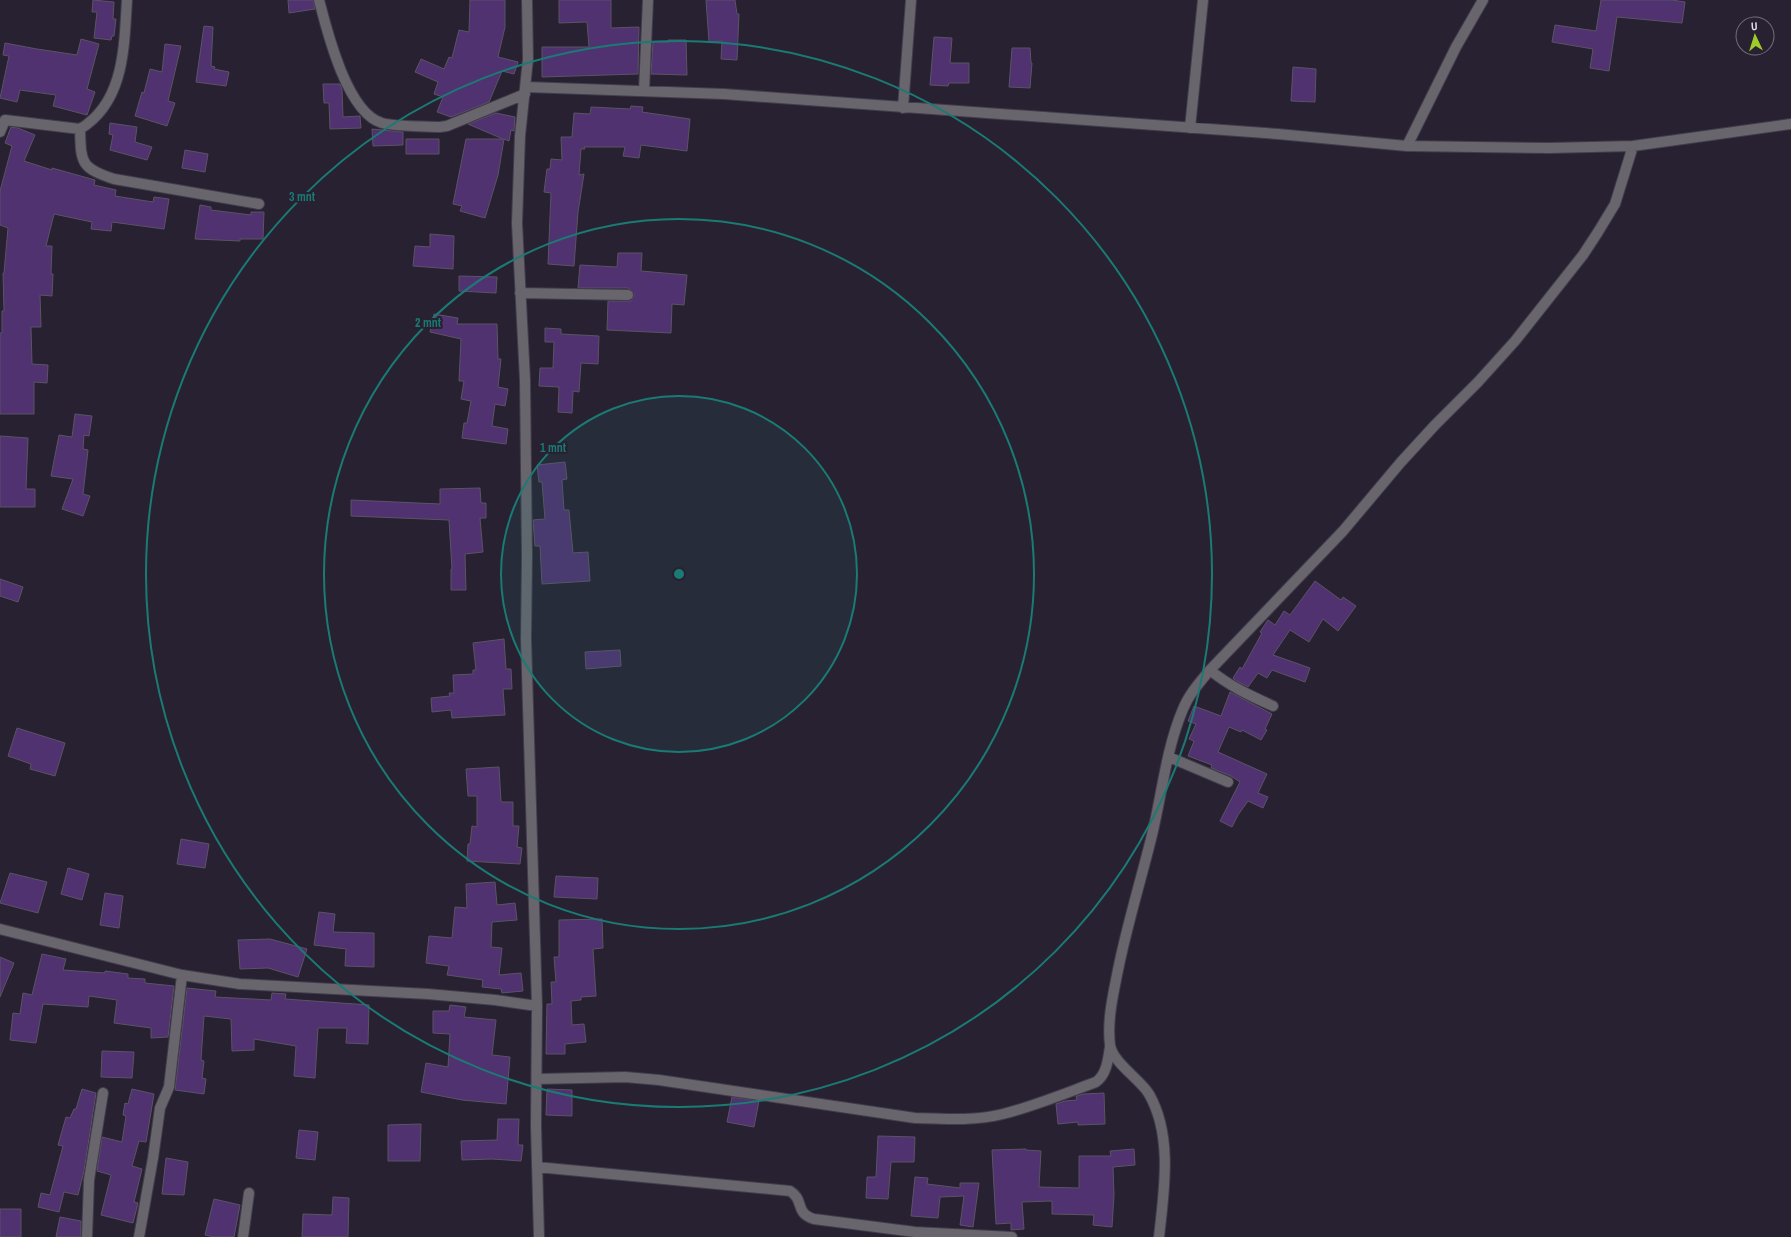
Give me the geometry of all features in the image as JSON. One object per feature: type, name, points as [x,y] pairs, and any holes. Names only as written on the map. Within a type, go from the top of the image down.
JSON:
[{"type":"street","points":[[80,129],[101,110],[110,97],[119,76],[124,49],[127,0]]},
{"type":"street","points":[[319,0],[339,68],[355,98],[364,110],[372,118],[382,122],[433,127],[447,126],[525,90],[644,91],[724,94],[1190,128],[1407,146],[1543,148],[1633,146],[1791,124]]},
{"type":"street","points":[[527,0],[529,39],[517,198],[525,380],[526,639],[537,1006],[536,1167],[539,1237]]},
{"type":"street","points":[[644,91],[648,0]]},
{"type":"street","points":[[903,108],[911,0]]},
{"type":"street","points":[[1190,128],[1204,0]]},
{"type":"street","points":[[1407,146],[1456,47],[1483,0]]},
{"type":"street","points":[[0,132],[2,118],[80,129]]},
{"type":"street","points":[[80,129],[83,161],[89,169],[101,175],[114,179],[259,204]]},
{"type":"street","points":[[537,1079],[625,1077],[659,1080],[915,1118],[949,1120],[1002,1114],[1096,1082],[1102,1078],[1105,1072],[1110,1047],[1110,1008],[1123,943],[1152,835],[1175,730],[1183,708],[1198,684],[1210,670],[1343,531],[1401,462],[1478,382],[1514,341],[1598,232],[1615,204],[1633,146]]},
{"type":"street","points":[[520,293],[628,295]]},
{"type":"street","points":[[1210,670],[1232,686],[1273,706]]},
{"type":"street","points":[[1169,757],[1228,782]]},
{"type":"street","points":[[0,929],[182,975],[247,984],[428,994],[495,1000],[537,1006]]},
{"type":"street","points":[[139,1237],[154,1158],[160,1108],[169,1087],[182,975]]},
{"type":"street","points":[[1110,1047],[1116,1057],[1149,1093],[1157,1110],[1163,1137],[1165,1167],[1159,1237]]},
{"type":"street","points":[[87,1237],[89,1180],[103,1093]]},
{"type":"street","points":[[536,1167],[720,1183],[790,1191],[798,1199],[802,1213],[806,1217],[814,1219],[915,1232],[1012,1237]]},
{"type":"street","points":[[243,1237],[249,1193]]},
{"type":"building","points":[[93,0],[114,2],[113,19],[116,19],[114,36],[112,36],[111,40],[94,38],[97,12],[92,12]]},
{"type":"building","points":[[288,0],[313,0],[315,9],[289,13]]},
{"type":"building","points":[[470,0],[505,0],[505,27],[498,57],[518,62],[514,74],[502,71],[489,102],[451,117],[437,112],[443,97],[434,94],[438,82],[415,72],[421,59],[444,69],[449,57],[452,58],[459,30],[469,32]]},
{"type":"building","points":[[559,0],[611,0],[611,28],[639,27],[638,74],[542,77],[542,47],[589,47],[587,22],[559,23]]},
{"type":"building","points":[[706,0],[735,0],[737,14],[739,14],[737,60],[721,59],[722,41],[709,42]]},
{"type":"building","points":[[1601,0],[1672,0],[1685,2],[1682,23],[1617,17],[1609,71],[1590,68],[1593,49],[1552,42],[1555,25],[1596,31]]},
{"type":"building","points":[[204,26],[213,27],[211,66],[215,67],[214,69],[229,72],[226,86],[196,82]]},
{"type":"building","points":[[934,37],[952,38],[950,63],[969,63],[969,83],[949,83],[948,86],[930,85]]},
{"type":"building","points":[[81,39],[99,44],[87,89],[95,92],[87,115],[53,106],[56,95],[20,90],[17,102],[0,98],[9,56],[3,55],[5,43],[77,55]]},
{"type":"building","points":[[668,40],[686,40],[687,75],[651,74],[653,42],[668,42]]},
{"type":"building","points":[[165,44],[181,46],[168,101],[175,103],[167,126],[135,116],[142,92],[144,93],[150,69],[162,72]]},
{"type":"building","points":[[1012,48],[1030,48],[1032,63],[1030,88],[1009,87]]},
{"type":"building","points":[[1293,67],[1316,69],[1315,102],[1291,101]]},
{"type":"building","points":[[323,84],[340,84],[342,90],[343,117],[360,116],[361,128],[330,129],[329,103],[324,103]]},
{"type":"building","points":[[631,106],[643,107],[642,112],[690,119],[687,151],[641,145],[639,158],[623,156],[625,147],[584,147],[585,149],[581,149],[579,175],[584,174],[578,212],[574,266],[548,264],[551,193],[544,192],[547,169],[550,169],[551,159],[562,160],[561,137],[572,137],[574,113],[590,114],[591,107],[630,109]]},
{"type":"building","points":[[496,113],[515,117],[514,131],[511,130],[509,141],[504,139],[498,175],[485,218],[460,211],[462,206],[453,204],[466,139],[503,139],[468,124]]},
{"type":"building","points":[[110,123],[137,127],[135,142],[152,147],[147,160],[110,150],[113,135],[109,134]]},
{"type":"building","points":[[11,127],[18,128],[35,135],[24,161],[52,170],[52,168],[95,180],[94,185],[116,190],[115,196],[153,202],[154,197],[169,199],[164,229],[112,222],[111,231],[91,229],[92,222],[54,214],[46,246],[52,246],[52,296],[40,295],[41,327],[31,327],[32,364],[48,365],[47,383],[34,382],[34,414],[0,414],[0,333],[2,333],[2,311],[4,311],[3,273],[8,228],[0,225],[0,191],[12,146],[5,143]]},
{"type":"building","points":[[372,129],[403,132],[403,145],[373,146]]},
{"type":"building","points":[[406,139],[439,139],[439,154],[406,154]]},
{"type":"building","points":[[185,150],[208,154],[205,172],[182,168]]},
{"type":"building","points":[[200,205],[211,207],[211,210],[251,215],[251,212],[264,212],[263,239],[240,239],[240,241],[195,239]]},
{"type":"building","points":[[430,234],[454,236],[453,269],[413,266],[415,246],[430,247]]},
{"type":"building","points":[[618,253],[642,253],[641,271],[687,275],[684,305],[672,304],[671,333],[607,330],[608,301],[631,301],[634,296],[633,292],[628,288],[578,288],[580,265],[617,267]]},
{"type":"building","points":[[459,276],[497,277],[496,293],[459,291]]},
{"type":"building","points":[[434,314],[458,318],[457,324],[497,324],[498,359],[501,359],[498,387],[508,389],[505,406],[495,404],[492,426],[508,429],[506,444],[462,438],[464,423],[467,423],[471,401],[461,399],[464,381],[459,381],[461,339],[430,332]]},
{"type":"building","points":[[545,328],[561,329],[561,334],[599,336],[598,364],[581,363],[579,392],[573,391],[572,413],[558,412],[559,387],[539,386],[540,368],[553,368],[554,342],[545,342]]},
{"type":"building","points":[[75,414],[92,416],[89,436],[84,435],[83,449],[88,450],[83,494],[90,496],[83,516],[62,509],[73,479],[51,476],[59,435],[72,437]]},
{"type":"building","points":[[0,436],[28,438],[26,489],[35,489],[35,507],[0,507]]},
{"type":"building","points":[[565,462],[567,479],[562,480],[564,510],[569,510],[573,553],[588,552],[590,581],[542,584],[540,546],[535,546],[533,520],[545,519],[542,482],[539,482],[537,465]]},
{"type":"building","points":[[480,488],[481,503],[486,503],[486,518],[480,518],[483,552],[465,554],[466,590],[451,590],[452,569],[449,520],[351,516],[351,500],[440,504],[440,489]]},
{"type":"building","points":[[0,579],[23,587],[18,602],[0,596]]},
{"type":"building","points":[[1315,581],[1341,600],[1343,597],[1356,606],[1338,631],[1323,619],[1309,642],[1290,630],[1273,655],[1310,668],[1305,682],[1272,670],[1267,678],[1258,673],[1248,687],[1235,680],[1233,678],[1240,667],[1242,669],[1262,633],[1260,632],[1268,620],[1275,625],[1284,611],[1290,615]]},
{"type":"building","points":[[504,639],[506,669],[511,669],[512,689],[503,689],[505,715],[452,718],[451,710],[432,712],[431,698],[450,696],[449,693],[454,693],[453,675],[473,674],[473,670],[476,670],[473,643]]},
{"type":"building","points":[[620,650],[621,666],[586,669],[585,652]]},
{"type":"building","points":[[1230,692],[1272,714],[1265,729],[1267,730],[1261,740],[1242,730],[1241,732],[1229,727],[1218,752],[1267,774],[1258,793],[1268,797],[1263,808],[1248,801],[1232,827],[1220,821],[1240,782],[1231,776],[1211,768],[1212,765],[1188,756],[1194,741],[1189,739],[1196,724],[1188,721],[1194,706],[1221,716]]},
{"type":"building","points":[[17,728],[65,743],[55,776],[30,769],[31,764],[8,756]]},
{"type":"building","points":[[499,767],[501,802],[513,802],[513,826],[519,826],[517,847],[522,848],[520,864],[467,861],[468,844],[470,844],[472,826],[477,827],[477,796],[468,796],[466,769]]},
{"type":"building","points":[[181,839],[209,844],[205,868],[177,864]]},
{"type":"building","points":[[68,868],[89,874],[82,900],[61,894]]},
{"type":"building","points":[[10,873],[47,882],[38,913],[0,903]]},
{"type":"building","points":[[556,876],[598,878],[597,899],[554,897]]},
{"type":"building","points":[[495,882],[497,905],[515,903],[517,920],[492,922],[491,947],[502,948],[499,975],[521,973],[523,991],[502,993],[501,989],[482,987],[483,980],[447,975],[449,966],[426,963],[429,936],[452,938],[455,907],[467,908],[466,884]]},
{"type":"building","points":[[105,893],[123,896],[119,928],[100,925]]},
{"type":"building","points":[[319,912],[335,914],[333,932],[374,933],[374,967],[345,966],[346,949],[314,945]]},
{"type":"building","points":[[602,919],[603,948],[593,949],[596,996],[581,997],[581,1000],[571,1001],[572,1025],[584,1024],[586,1042],[565,1044],[565,1054],[546,1054],[547,1004],[552,1004],[551,982],[556,982],[554,957],[559,957],[559,920]]},
{"type":"building","points":[[270,939],[307,949],[298,977],[268,968],[240,969],[238,940]]},
{"type":"building","points":[[42,954],[66,959],[63,970],[105,973],[105,971],[128,974],[128,978],[145,979],[145,983],[174,986],[168,1037],[151,1038],[151,1028],[114,1023],[117,1000],[89,996],[88,1007],[43,1004],[36,1043],[10,1040],[13,1013],[20,1014],[23,993],[32,995]]},
{"type":"building","points":[[0,957],[14,963],[0,997]]},
{"type":"building","points":[[187,988],[216,991],[215,997],[271,1000],[272,993],[286,994],[285,999],[369,1005],[368,1044],[346,1043],[347,1028],[318,1028],[315,1078],[294,1076],[296,1046],[254,1039],[254,1050],[232,1051],[231,1019],[204,1016],[201,1060],[204,1061],[202,1078],[206,1079],[204,1094],[175,1090]]},
{"type":"building","points":[[450,1005],[466,1007],[464,1017],[496,1020],[492,1055],[510,1057],[506,1104],[462,1100],[421,1092],[426,1063],[448,1067],[450,1034],[433,1033],[433,1011],[449,1011]]},
{"type":"building","points":[[102,1051],[134,1052],[132,1078],[101,1077]]},
{"type":"building","points":[[82,1089],[96,1093],[84,1171],[78,1195],[64,1192],[59,1212],[38,1207],[41,1193],[50,1195],[63,1146],[58,1145],[66,1117],[70,1118],[74,1109],[76,1109]]},
{"type":"building","points":[[132,1089],[154,1094],[146,1142],[139,1141],[132,1166],[142,1169],[134,1202],[138,1203],[133,1223],[101,1215],[111,1175],[97,1171],[102,1137],[122,1142],[126,1116],[123,1115],[125,1103],[128,1104]]},
{"type":"building","points":[[547,1089],[572,1090],[572,1116],[546,1115]]},
{"type":"building","points":[[1104,1093],[1105,1124],[1078,1125],[1078,1122],[1058,1124],[1056,1104],[1065,1101],[1077,1100],[1076,1096],[1084,1094]]},
{"type":"building","points":[[732,1097],[759,1101],[754,1127],[727,1122]]},
{"type":"building","points":[[498,1119],[519,1119],[518,1145],[523,1145],[521,1161],[492,1159],[462,1160],[461,1141],[497,1140]]},
{"type":"building","points":[[421,1124],[420,1161],[388,1161],[388,1125]]},
{"type":"building","points":[[299,1130],[318,1132],[315,1160],[296,1158]]},
{"type":"building","points":[[878,1136],[915,1137],[914,1162],[891,1162],[888,1199],[866,1198],[867,1177],[876,1177]]},
{"type":"building","points":[[1026,1149],[1041,1151],[1039,1187],[1079,1188],[1079,1156],[1111,1156],[1110,1151],[1134,1149],[1135,1165],[1113,1167],[1114,1195],[1112,1227],[1093,1225],[1094,1215],[1052,1214],[1052,1201],[1022,1202],[1024,1229],[1011,1230],[1011,1223],[996,1224],[992,1150]]},
{"type":"building","points":[[166,1158],[188,1162],[184,1195],[162,1194]]},
{"type":"building","points":[[915,1177],[928,1178],[927,1184],[960,1188],[960,1183],[979,1183],[973,1227],[960,1225],[964,1196],[940,1197],[938,1218],[911,1216]]},
{"type":"building","points":[[333,1197],[349,1198],[348,1237],[302,1237],[303,1214],[332,1215]]},
{"type":"building","points":[[214,1199],[240,1205],[234,1237],[214,1237],[205,1235]]},
{"type":"building","points":[[0,1209],[21,1209],[21,1237],[0,1237]]},
{"type":"building","points":[[60,1217],[81,1221],[81,1237],[56,1237]]}]
